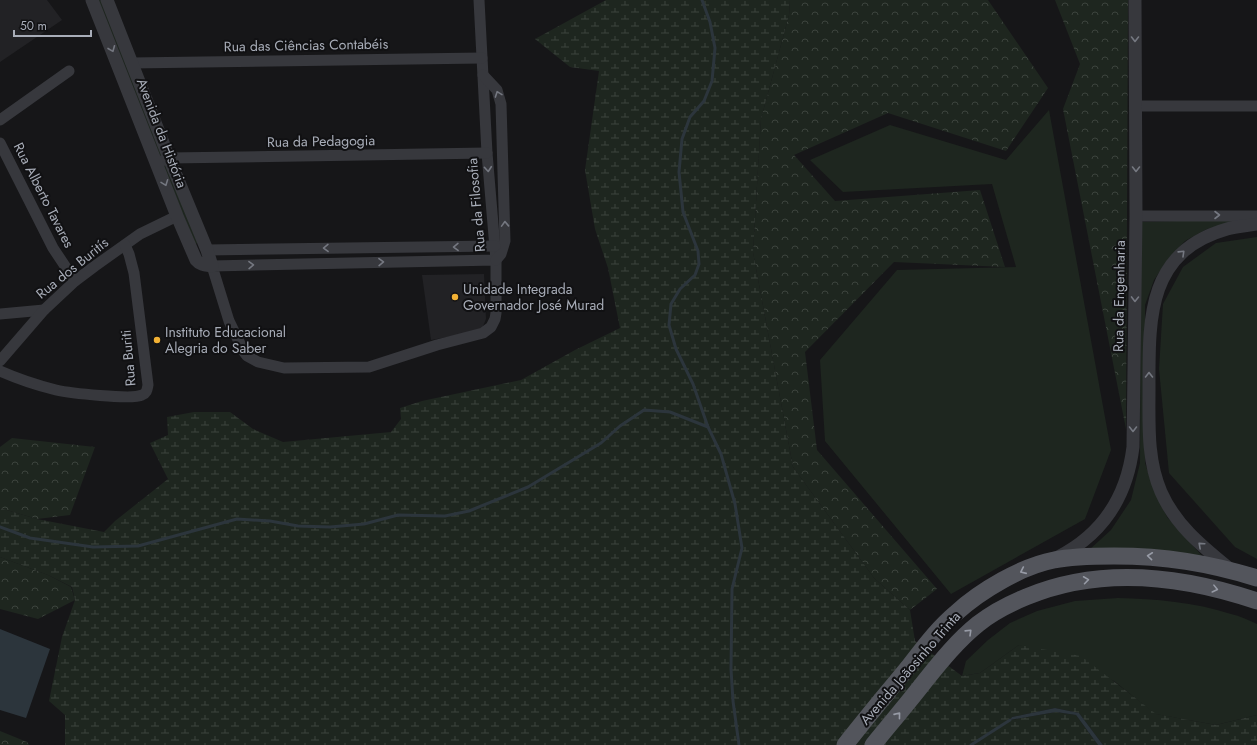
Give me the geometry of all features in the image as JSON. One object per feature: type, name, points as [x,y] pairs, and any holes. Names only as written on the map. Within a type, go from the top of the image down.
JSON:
[{"type":"main road","name":"Avenida Joãosinho Trinta","points":[[845,745],[924,647],[956,613],[980,593],[1020,572],[1053,560],[1077,556],[1146,556],[1193,561],[1257,578]]},
{"type":"main road","name":"Avenida Joãosinho Trinta","points":[[873,745],[942,660],[978,624],[996,611],[1036,593],[1074,582],[1118,577],[1159,579],[1192,584],[1233,594],[1257,602]]},
{"type":"street","name":"Avenida da História","points":[[92,0],[163,161],[207,250],[212,266]]},
{"type":"street","name":"Avenida da História","points":[[106,0],[131,63],[163,161],[177,216],[196,260],[202,264],[212,266],[496,260]]},
{"type":"street","name":"Rua da Filosofia","points":[[478,0],[487,153],[496,260]]},
{"type":"street","name":"Rua da Engenharia","points":[[1053,560],[1080,545],[1093,533],[1107,516],[1118,499],[1126,481],[1131,462],[1133,446],[1136,216],[1135,0]]},
{"type":"street","name":"Rua das Ciências Contabéis","points":[[131,63],[482,58]]},
{"type":"street","points":[[0,120],[69,71]]},
{"type":"street","name":"Rua da Filosofia","points":[[483,75],[494,85],[501,104],[506,241],[501,254],[496,260]]},
{"type":"street","points":[[1136,106],[1257,106]]},
{"type":"street","name":"Rua Alberto Tavares","points":[[0,143],[53,248],[75,281]]},
{"type":"street","name":"Rua da Pedagogia","points":[[163,161],[487,153]]},
{"type":"street","name":"Rua dos Buritís","points":[[0,361],[44,310],[75,281],[140,234],[177,216]]},
{"type":"street","points":[[1136,216],[1257,216]]},
{"type":"street","points":[[1231,570],[1202,546],[1180,523],[1161,492],[1156,476],[1150,442],[1150,329],[1154,302],[1159,286],[1167,271],[1184,251],[1195,242],[1213,233],[1229,228],[1257,224]]},
{"type":"street","name":"Rua Buriti","points":[[0,371],[23,381],[69,393],[134,397],[144,394],[148,390],[134,273],[129,254],[124,245]]},
{"type":"street","points":[[207,250],[495,246]]},
{"type":"street","points":[[212,266],[229,321],[247,356],[258,362],[284,368],[326,369],[369,367],[437,345],[483,333],[491,327],[495,319],[496,260]]},
{"type":"street","points":[[0,314],[44,310]]},
{"type":"shaded area","points":[[0,0],[47,0],[62,20],[0,62]]},
{"type":"shaded area","name":"Unidade Integrada Governador José Murad","points":[[484,274],[486,319],[481,331],[431,340],[422,275]]},
{"type":"shaded area","points":[[0,629],[50,649],[26,718],[0,710]]},
{"type":"shaded area","points":[[1055,708],[1079,713],[1103,745],[1098,745],[1076,715],[1056,712],[1010,720],[1012,717]]},
{"type":"green space","points":[[95,0],[102,0],[198,243],[195,244]]},
{"type":"green space","points":[[606,0],[790,0],[789,15],[761,119],[753,252],[793,467],[874,578],[910,610],[915,641],[962,676],[980,673],[1019,645],[1081,656],[1156,714],[1216,725],[1257,715],[1257,745],[1103,745],[1079,713],[1055,708],[1012,717],[1011,720],[1056,712],[1076,715],[1098,745],[65,745],[65,715],[49,701],[62,637],[75,600],[72,587],[48,575],[0,557],[0,508],[37,519],[104,532],[115,521],[168,479],[150,443],[168,435],[167,417],[194,412],[230,412],[253,429],[283,442],[391,432],[401,419],[400,408],[422,401],[521,380],[575,350],[620,328],[608,268],[595,229],[585,170],[599,71],[570,67],[535,39]]},
{"type":"green space","points":[[790,0],[988,0],[1048,88],[1006,151],[888,113],[794,155],[835,201],[980,190],[1005,267],[894,262],[805,352],[817,450],[937,589],[910,610],[874,578],[793,467],[753,252],[761,119],[789,15]]},
{"type":"green space","points":[[1055,0],[1128,0],[1126,429],[1063,109],[1080,64]]},
{"type":"green space","points":[[1049,110],[1111,450],[1085,519],[951,594],[825,441],[820,360],[897,270],[1016,267],[992,184],[843,192],[810,160],[890,125],[1006,160]]},
{"type":"green space","points":[[1247,219],[1207,229],[1185,241],[1168,259],[1154,280],[1145,305],[1145,463],[1153,487],[1167,517],[1204,558],[1089,550],[1111,530],[1131,500],[1140,463],[1141,222]]},
{"type":"green space","points":[[1257,237],[1257,559],[1235,547],[1169,473],[1159,369],[1163,304],[1183,267],[1216,243]]},
{"type":"green space","points":[[12,438],[95,447],[70,515],[37,519],[0,508],[0,447]]},
{"type":"green space","points":[[0,557],[48,575],[71,587],[75,600],[38,619],[0,609]]},
{"type":"green space","points":[[1118,598],[1161,600],[1189,604],[1234,615],[1257,624],[1257,715],[1216,725],[1155,714],[1114,681],[1019,645],[980,673],[962,676],[966,661],[988,640],[1010,623],[1037,611],[1075,601]]},
{"type":"green space","points":[[0,731],[27,742],[29,745],[0,745]]},
{"type":"waterway","points":[[702,0],[710,22],[715,48],[712,81],[704,101],[690,117],[682,139],[679,172],[683,212],[698,251],[699,264],[695,275],[680,289],[671,304],[669,325],[676,349],[693,384],[708,427]]},
{"type":"waterway","points":[[0,527],[30,538],[93,547],[138,546],[237,519],[270,521],[298,526],[330,527],[364,524],[398,515],[445,516],[469,511],[528,487],[601,443],[620,426],[644,410],[670,412],[708,427],[721,454],[735,504],[742,548],[732,589],[731,669],[733,701],[739,745]]},
{"type":"waterway","points":[[971,745],[1010,720]]},
{"type":"place","name":"Unidade Integrada Governador José Murad","points":[[455,297]]},
{"type":"place","name":"Instituto Educacional Alegria do Saber","points":[[157,340]]}]
